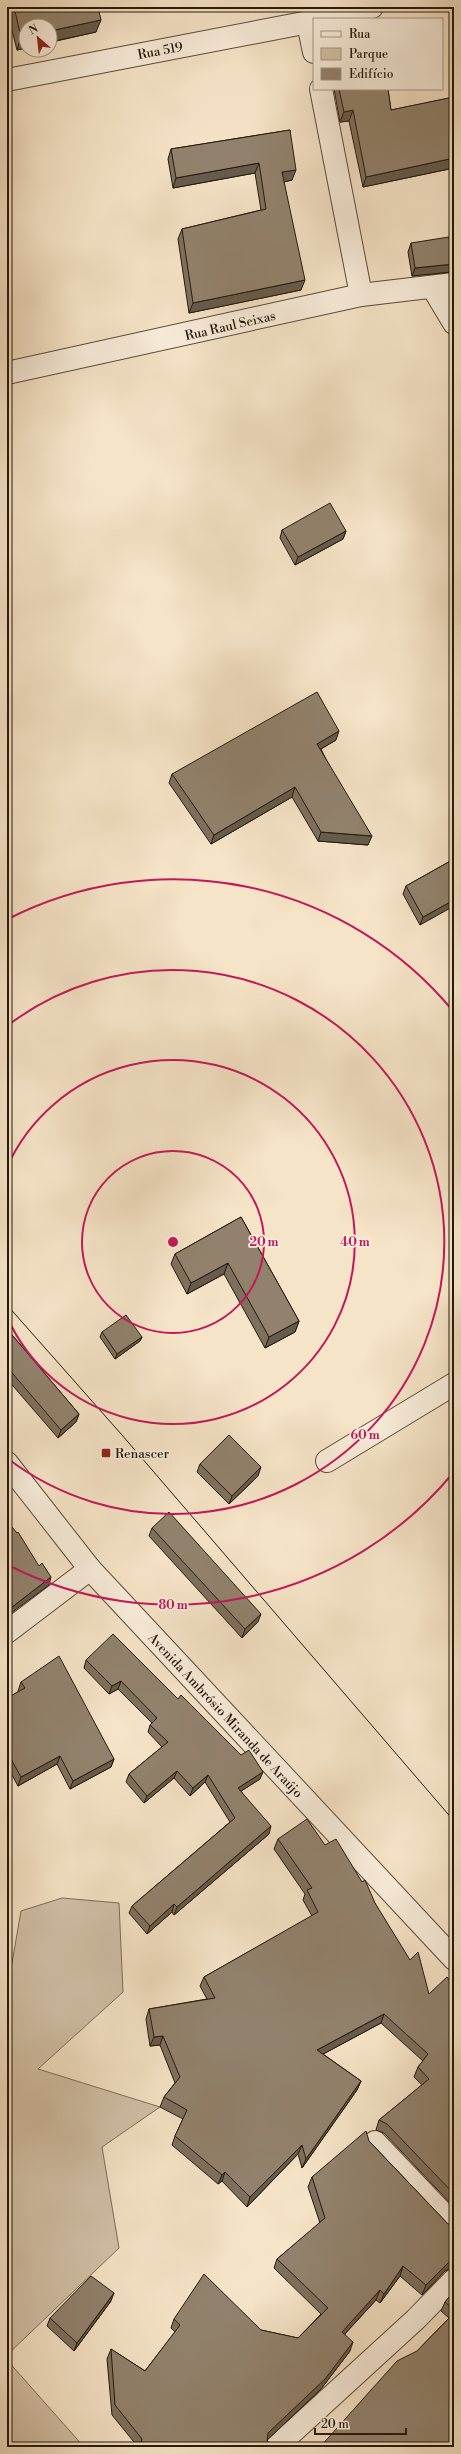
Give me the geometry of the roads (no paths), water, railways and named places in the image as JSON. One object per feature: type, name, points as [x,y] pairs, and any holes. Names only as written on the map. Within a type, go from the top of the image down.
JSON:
[{"type":"street","name":"Rua 519","points":[[325,17],[372,7]]},
{"type":"street","name":"Rua 519","points":[[7,80],[313,19]]},
{"type":"street","points":[[321,90],[361,295]]},
{"type":"street","name":"Rua Raul Seixas","points":[[7,373],[361,295],[433,288],[454,284]]},
{"type":"street","points":[[433,288],[454,323]]},
{"type":"street","points":[[327,1461],[454,1384]]},
{"type":"street","name":"Avenida Ambrósio Miranda de Araújo","points":[[7,1463],[90,1569],[454,1959]]},
{"type":"street","points":[[7,1632],[90,1569]]},
{"type":"street","points":[[375,2142],[454,2225]]},
{"type":"street","points":[[276,2447],[416,2319],[454,2280]]},
{"type":"tram line","points":[[7,1305],[122,1435],[454,1821]]},
{"type":"place","name":"Renascer","points":[[106,1453]]}]
